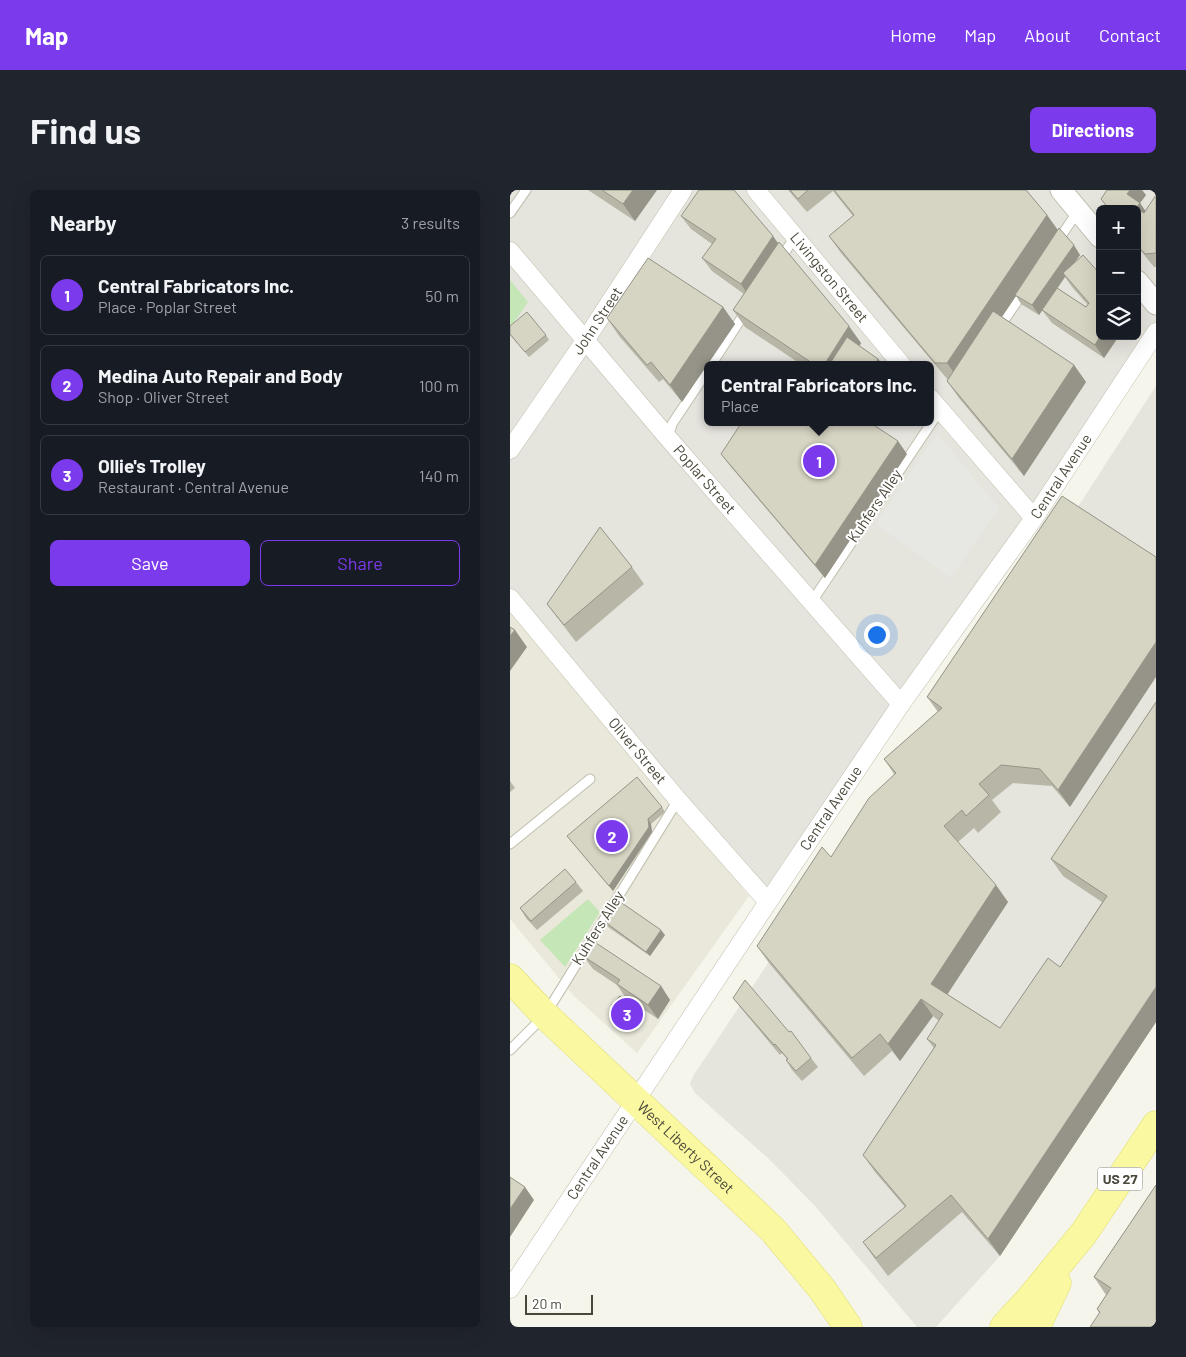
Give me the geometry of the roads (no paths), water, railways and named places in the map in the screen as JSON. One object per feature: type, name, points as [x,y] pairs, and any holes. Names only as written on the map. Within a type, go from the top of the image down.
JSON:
[{"type":"main road","name":"West Liberty Street","points":[[510,978],[545,1015],[634,1101],[773,1230],[822,1289],[848,1327]]},
{"type":"main road","name":"US 27","points":[[1004,1327],[1029,1300],[1084,1233],[1156,1126]]},
{"type":"main road","name":"US 27","points":[[1036,1327],[1084,1233]]},
{"type":"street","name":"John Street","points":[[510,450],[586,339],[683,190]]},
{"type":"street","name":"Livingston Street","points":[[756,190],[794,238],[899,361]]},
{"type":"street","points":[[1061,190],[1096,232]]},
{"type":"street","name":"Poplar Street","points":[[510,251],[668,438],[901,704]]},
{"type":"street","points":[[1141,286],[1156,304]]},
{"type":"street","name":"Central Avenue","points":[[511,1285],[901,704],[1034,518],[1156,332]]},
{"type":"street","points":[[935,404],[1034,518]]},
{"type":"street","name":"Oliver Street","points":[[510,598],[678,800],[768,902]]},
{"type":"lane","points":[[510,213],[526,190]]},
{"type":"lane","points":[[1051,252],[1078,211]]},
{"type":"lane","points":[[774,269],[794,238]]},
{"type":"lane","points":[[991,340],[1029,284]]},
{"type":"lane","points":[[714,361],[753,301]]},
{"type":"lane","points":[[668,438],[672,424],[704,376]]},
{"type":"lane","name":"Kuhfers Alley","points":[[811,603],[921,426]]},
{"type":"lane","points":[[510,844],[590,780]]},
{"type":"lane","name":"Kuhfers Alley","points":[[510,1050],[545,1015],[678,800]]},
{"type":"place","name":"Central Fabricators Inc.","points":[[819,461]]},
{"type":"place","name":"Medina Auto Repair and Body","points":[[612,836]]},
{"type":"place","name":"Ollie's Trolley","points":[[627,1014]]}]
